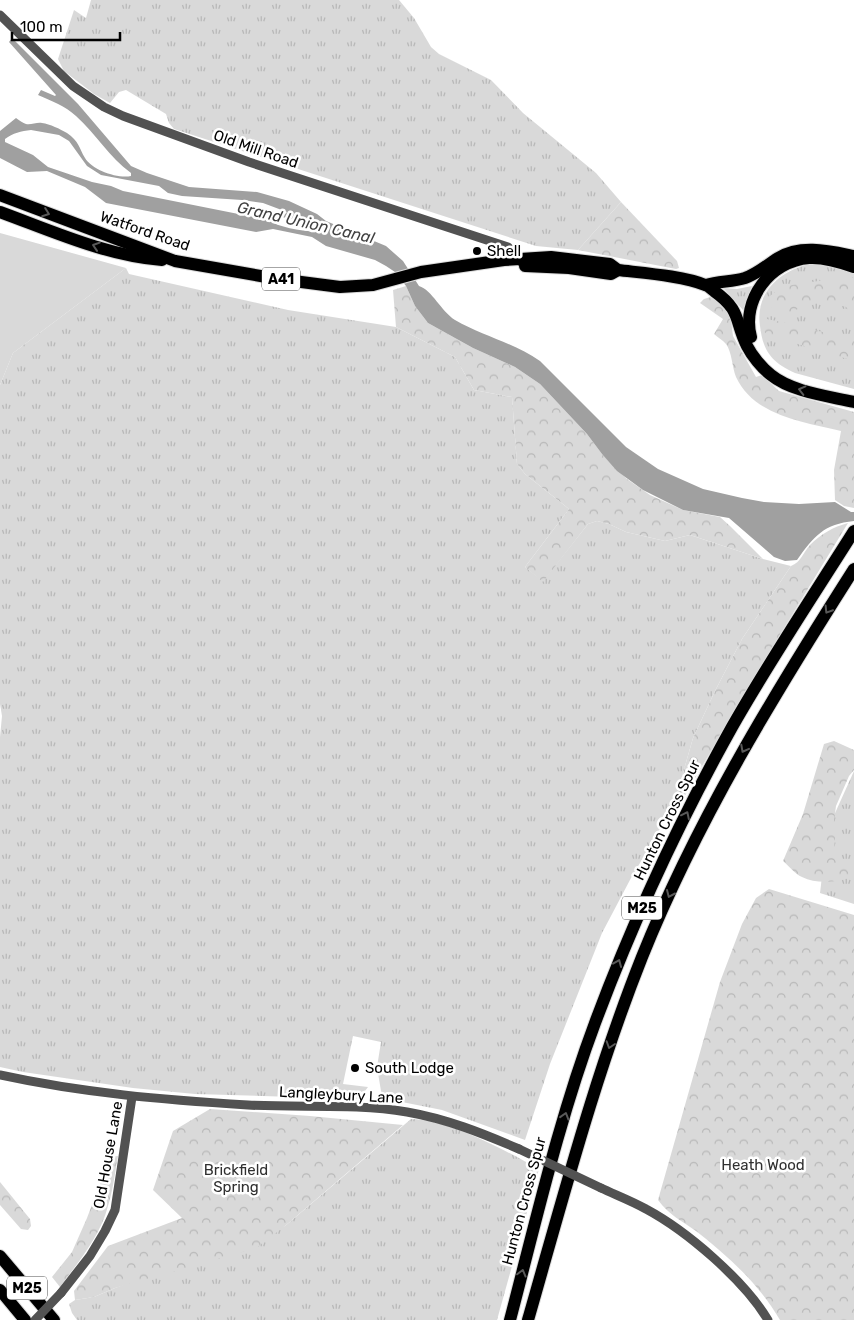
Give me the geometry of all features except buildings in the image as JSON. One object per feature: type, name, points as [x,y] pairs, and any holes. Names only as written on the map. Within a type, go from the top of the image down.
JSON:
[{"type":"highway","name":"Watford Road","points":[[0,196],[175,261]]},
{"type":"highway","name":"Watford Road","points":[[0,212],[99,247],[143,258],[175,261],[278,279],[340,287],[360,287],[387,282],[421,272],[490,262],[522,263]]},
{"type":"highway","points":[[716,284],[744,279],[755,274],[779,257],[796,251],[821,250],[854,256]]},
{"type":"highway","name":"A41","points":[[522,263],[551,257],[610,264],[618,270],[716,284],[737,285],[761,278],[777,270]]},
{"type":"highway","points":[[854,267],[820,258],[809,258],[798,260],[777,270],[762,284],[755,294],[750,307],[748,328],[756,359],[770,375],[793,387],[854,402]]},
{"type":"highway","points":[[841,263],[854,262]]},
{"type":"highway","name":"A41","points":[[716,284],[734,310],[746,345],[756,359]]},
{"type":"highway","name":"Hunton Cross Spur","points":[[510,1320],[572,1093],[594,1025],[637,919],[692,802],[733,726],[854,531]]},
{"type":"highway","name":"M25","points":[[528,1320],[595,1090],[614,1031],[643,956],[684,864],[749,739],[854,569]]},
{"type":"highway","name":"M25","points":[[0,1256],[54,1320]]},
{"type":"highway","name":"M25","points":[[0,1290],[25,1320]]},
{"type":"street","name":"Old Mill Road","points":[[0,15],[60,75],[104,107],[123,116],[249,162],[508,247],[522,263]]},
{"type":"street","name":"Langleybury Lane","points":[[0,1075],[132,1097],[251,1105],[350,1107],[406,1112],[457,1124],[482,1132],[646,1209],[668,1222],[707,1253],[736,1280],[768,1320]]},
{"type":"street","name":"Old House Lane","points":[[35,1320],[61,1293],[90,1256],[115,1210],[132,1097]]},
{"type":"green space","points":[[91,0],[399,0],[414,18],[431,47],[439,54],[491,80],[523,113],[596,173],[621,202],[578,250],[536,246],[174,129],[169,123],[166,114],[126,90],[119,92],[110,103],[94,94],[64,71],[58,59],[74,10],[86,18]]},
{"type":"green space","points":[[621,202],[677,261],[679,268],[676,269],[578,250]]},
{"type":"green space","points":[[0,233],[126,268],[13,353],[0,385]]},
{"type":"green space","points":[[810,264],[826,265],[854,272],[854,389],[795,373],[787,369],[774,360],[763,342],[759,314],[765,294],[779,278],[788,272]]},
{"type":"green space","points":[[126,268],[129,274],[288,310],[396,327],[455,357],[474,390],[512,397],[517,464],[525,474],[569,509],[525,567],[543,581],[588,524],[597,521],[626,532],[665,541],[690,535],[763,559],[791,566],[742,639],[716,689],[693,738],[677,794],[658,833],[631,878],[602,933],[550,1064],[525,1140],[442,1110],[387,1099],[381,1091],[377,1067],[381,1042],[353,1036],[343,1084],[368,1087],[359,1099],[195,1094],[133,1088],[0,1067],[0,737],[2,716],[0,704],[0,385],[13,353]]},
{"type":"green space","points":[[842,274],[854,278],[854,317],[846,307],[832,303],[806,303],[792,313],[772,308],[769,301],[770,296],[783,288],[827,279],[831,281],[840,278]]},
{"type":"green space","points":[[406,286],[415,306],[428,323],[473,348],[515,367],[540,384],[587,434],[602,454],[627,479],[650,495],[683,510],[720,517],[763,559],[690,535],[665,541],[626,532],[597,521],[588,524],[543,582],[525,567],[569,509],[525,474],[517,464],[512,397],[474,390],[455,357],[396,327],[393,290]]},
{"type":"green space","points":[[752,286],[743,310],[723,288],[737,289]]},
{"type":"green space","points":[[714,296],[730,312],[733,336],[756,377],[762,375],[779,391],[854,412],[854,508],[844,506],[835,500],[834,470],[841,431],[781,415],[755,401],[744,390],[736,377],[728,347],[714,334],[723,319],[700,303],[704,299]]},
{"type":"green space","points":[[767,319],[847,339],[854,334],[854,361],[768,335],[763,327],[763,321]]},
{"type":"green space","points":[[848,523],[684,797],[677,794],[693,738],[742,639],[791,566],[800,560],[810,545],[827,531]]},
{"type":"green space","points":[[834,741],[854,750],[854,770],[849,776],[836,806],[833,828],[835,837],[834,850],[839,857],[854,868],[854,876],[842,880],[822,882],[808,880],[799,876],[783,861],[803,814],[824,744]]},
{"type":"green space","points":[[854,771],[854,904],[820,893],[831,822]]},
{"type":"green space","name":"Heath Wood","points":[[769,889],[854,915],[854,1320],[780,1320],[763,1295],[732,1261],[696,1231],[671,1214],[658,1200],[720,982],[742,924],[756,898]]},
{"type":"green space","name":"Brickfield Spring","points":[[210,1109],[403,1125],[285,1226],[256,1248],[115,1288],[94,1297],[75,1300],[74,1291],[108,1246],[182,1218],[153,1190],[173,1131]]},
{"type":"green space","points":[[411,1119],[427,1121],[460,1130],[494,1145],[539,1169],[497,1320],[77,1320],[72,1313],[69,1304],[75,1300],[94,1297],[285,1226]]},
{"type":"green space","points":[[118,1156],[110,1200],[100,1228],[88,1249],[60,1287],[52,1277],[72,1252],[110,1157]]},
{"type":"green space","points":[[0,1182],[30,1219],[31,1226],[28,1230],[21,1229],[0,1205]]},
{"type":"shaded area","points":[[12,38],[78,104],[131,166],[189,187],[257,192],[289,201],[317,214],[326,221],[386,246],[403,261],[419,286],[424,288],[450,316],[466,326],[520,349],[540,361],[626,447],[658,469],[703,489],[742,498],[764,502],[799,504],[835,502],[854,512],[854,521],[827,528],[809,544],[797,560],[785,561],[774,557],[729,518],[683,510],[643,490],[617,471],[587,434],[540,384],[515,367],[473,348],[428,323],[415,306],[406,286],[395,272],[375,260],[326,246],[312,237],[273,229],[256,232],[106,203],[85,187],[47,171],[27,172],[0,158],[0,131],[16,118],[26,124],[42,123],[67,133],[74,139],[85,158],[93,166],[113,175],[131,176],[131,173],[116,160],[72,112],[38,95],[41,90],[56,95],[9,42]],"holes":[[[31,130],[59,135],[69,141],[87,166],[101,175],[159,186],[168,193],[182,196],[263,203],[287,212],[285,214],[270,215],[264,219],[123,191],[92,182],[48,167],[33,155],[5,142],[5,139],[14,134]],[[276,216],[308,222],[323,231],[294,229],[268,220]]]},
{"type":"place","name":"Shell","points":[[477,251]]},
{"type":"place","name":"South Lodge","points":[[355,1068]]},
{"type":"water label","name":"Grand Union Canal","points":[[306,222]]}]
